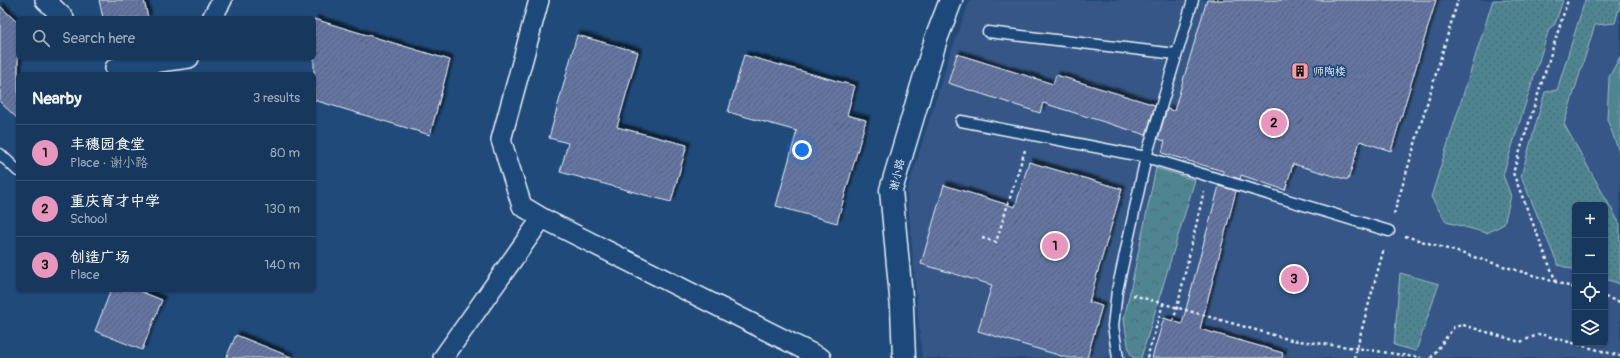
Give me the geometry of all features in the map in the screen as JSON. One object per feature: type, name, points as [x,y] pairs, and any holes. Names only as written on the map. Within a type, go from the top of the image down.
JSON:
[{"type":"street","points":[[45,0],[62,16]]},
{"type":"street","points":[[213,16],[222,0]]},
{"type":"street","points":[[539,0],[501,140],[522,206],[542,218],[820,358]]},
{"type":"street","name":"谢小路","points":[[904,358],[902,308],[891,190],[936,39],[951,0]]},
{"type":"street","points":[[112,67],[172,60]]},
{"type":"street","points":[[443,358],[542,218]]},
{"type":"lane","points":[[1118,358],[1113,326],[1117,291],[1146,157],[1193,0]]},
{"type":"lane","points":[[988,32],[1176,54]]},
{"type":"lane","points":[[961,121],[1146,157],[1389,231]]},
{"type":"lane","points":[[0,155],[16,169]]},
{"type":"path","points":[[1354,358],[1389,231],[1458,0]]},
{"type":"path","points":[[1556,282],[1513,173],[1568,0]]},
{"type":"path","points":[[982,238],[996,242],[1030,135]]},
{"type":"path","points":[[1173,321],[1208,176]]},
{"type":"path","points":[[1389,231],[1572,287]]},
{"type":"path","points":[[1117,291],[1291,340],[1421,358]]},
{"type":"path","points":[[1608,298],[1620,302]]},
{"type":"path","points":[[1147,358],[1163,304]]},
{"type":"path","points":[[1432,358],[1454,327],[1463,325],[1520,342],[1540,334],[1620,356]]},
{"type":"shaded area","points":[[970,0],[1620,0],[1620,358],[922,358],[907,191],[950,54]]},
{"type":"green space","points":[[1493,0],[1563,0],[1555,24],[1549,29],[1503,175],[1511,196],[1504,224],[1487,233],[1446,222],[1431,197]]},
{"type":"green space","points":[[1585,0],[1620,0],[1620,6],[1615,23],[1595,25],[1564,124],[1608,202],[1572,202],[1572,269],[1558,265],[1521,176],[1545,92],[1557,90]]},
{"type":"green space","points":[[1620,57],[1620,154],[1607,119],[1609,77]]},
{"type":"green space","points":[[1156,168],[1195,180],[1141,358],[1133,358],[1129,351],[1124,320]]},
{"type":"green space","points":[[1608,203],[1620,224],[1620,284],[1608,280]]},
{"type":"green space","points":[[1400,273],[1439,284],[1416,351],[1394,345]]},
{"type":"building","points":[[99,0],[144,0],[148,16],[103,16]]},
{"type":"building","name":"师陶楼","points":[[1207,0],[1436,0],[1391,151],[1360,141],[1348,180],[1293,164],[1285,190],[1241,175],[1240,179],[1223,174],[1223,171],[1162,153],[1165,141],[1158,139],[1167,109],[1174,111]]},
{"type":"building","points":[[0,6],[16,21],[16,60],[18,60],[18,72],[16,72],[16,117],[0,102]]},
{"type":"building","points":[[316,20],[450,60],[430,135],[316,101],[316,72],[314,72],[314,60],[316,60]]},
{"type":"building","points":[[577,35],[638,52],[617,127],[687,145],[671,202],[560,172],[568,143],[549,138]]},
{"type":"building","points":[[957,54],[1053,84],[1056,75],[1155,105],[1146,135],[1043,103],[1040,113],[948,83]]},
{"type":"building","points":[[744,55],[855,86],[847,115],[866,120],[837,223],[776,206],[797,131],[728,112]]},
{"type":"building","points":[[1029,162],[1122,189],[1089,302],[1102,306],[1087,358],[1068,358],[978,331],[992,285],[921,264],[944,185],[1015,207]]},
{"type":"building","points":[[1219,186],[1236,191],[1200,329],[1283,353],[1282,358],[1152,358],[1164,318],[1182,324]]},
{"type":"building","points":[[110,292],[142,292],[162,300],[142,350],[95,331]]},
{"type":"building","points":[[236,335],[291,357],[291,358],[226,358]]},
{"type":"place","name":"师陶楼","points":[[1300,71]]},
{"type":"place","name":"重庆育才中学","points":[[1274,123]]},
{"type":"place","name":"丰穗园食堂","points":[[1055,246]]},
{"type":"place","name":"创造广场","points":[[1294,279]]}]
